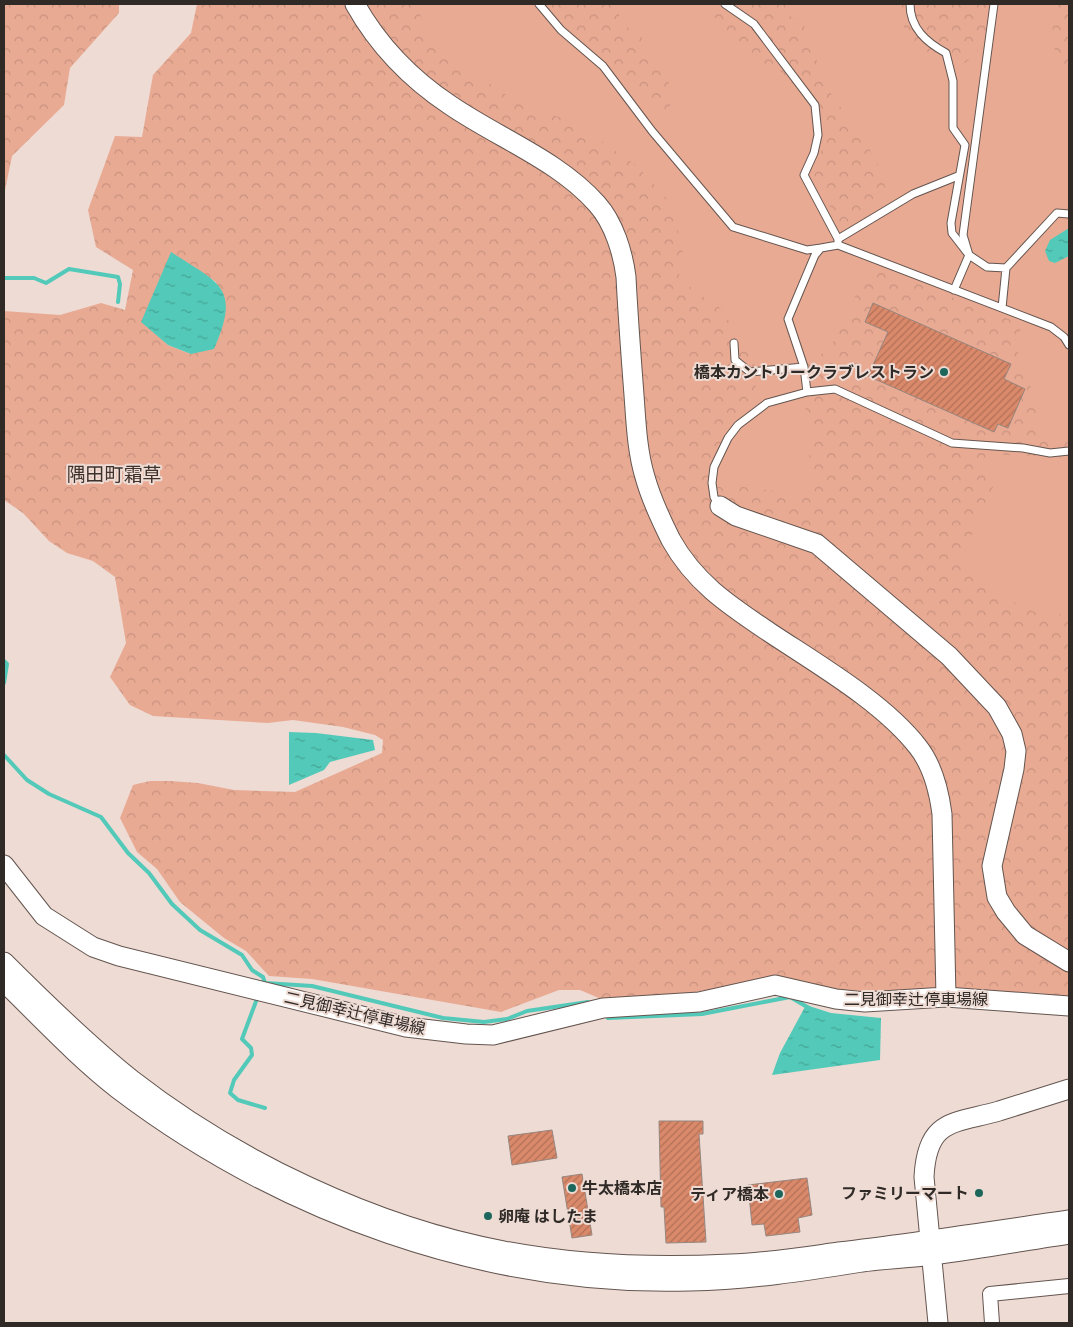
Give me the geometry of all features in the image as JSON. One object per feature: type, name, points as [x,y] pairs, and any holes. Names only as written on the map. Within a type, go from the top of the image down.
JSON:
[{"type":"street","points":[[355,4],[391,55],[421,84],[451,106],[548,164],[573,182],[598,205],[610,224],[624,262],[636,425],[644,476],[655,506],[672,540],[700,580],[722,601],[828,671],[886,714],[919,748],[932,772],[940,795],[942,814],[946,997]]},
{"type":"street","points":[[720,506],[736,516],[817,544],[949,656],[997,707],[1012,734],[1016,751],[1014,769],[992,866],[998,897],[1006,912],[1025,934],[1069,962]]},
{"type":"street","name":"二見御幸辻停車場線","points":[[4,865],[44,916],[93,947],[119,956],[406,1027],[493,1035],[603,1008],[699,1002],[775,985],[836,999],[865,1002],[946,997],[1069,1006]]},
{"type":"street","points":[[4,962],[99,1052],[133,1080],[189,1120],[242,1152],[294,1179],[393,1221],[447,1237],[512,1253],[569,1261],[636,1265],[732,1264],[932,1248],[1069,1234]]},
{"type":"street","points":[[4,982],[71,1048],[116,1087],[170,1126],[264,1180],[398,1238],[500,1266],[629,1280],[690,1281],[787,1274],[932,1248],[1069,1220]]},
{"type":"street","points":[[938,1323],[924,1176],[925,1161],[930,1142],[940,1132],[959,1119],[996,1112],[1069,1089]]},
{"type":"street","points":[[992,1323],[990,1294],[1069,1286]]},
{"type":"lane","points":[[539,4],[561,30],[603,66],[652,131],[733,227],[807,250],[821,248],[838,242],[913,194],[958,176]]},
{"type":"lane","points":[[726,4],[754,24],[815,105],[818,135],[814,153],[804,174],[838,242],[954,290],[1051,327],[1064,337],[1069,345]]},
{"type":"lane","points":[[910,4],[910,15],[923,39],[946,53],[953,81],[953,128],[964,144],[958,176],[952,233],[969,255],[987,266],[1006,268]]},
{"type":"lane","points":[[954,290],[969,255],[964,235],[994,4]]},
{"type":"lane","points":[[1002,308],[1006,268],[1057,213],[1069,214]]},
{"type":"lane","points":[[806,392],[804,367],[788,319],[815,255],[821,248]]},
{"type":"lane","points":[[734,343],[735,360],[750,372],[804,367]]},
{"type":"lane","points":[[720,506],[714,497],[712,483],[714,467],[728,438],[738,425],[766,403],[806,392],[835,390],[952,443],[1023,448],[1050,453],[1069,451]]},
{"type":"green space","points":[[4,4],[119,4],[119,13],[70,68],[64,105],[12,156],[4,195]]},
{"type":"green space","points":[[197,4],[416,4],[428,33],[449,56],[524,107],[573,121],[637,166],[672,204],[683,252],[677,272],[692,289],[720,308],[737,333],[759,373],[753,400],[704,467],[735,486],[818,496],[810,479],[809,469],[814,418],[805,408],[797,371],[827,350],[835,339],[861,283],[877,268],[1021,324],[1016,371],[1028,373],[1029,383],[1037,399],[1037,439],[1069,438],[1069,458],[990,454],[982,460],[979,470],[997,478],[959,564],[1012,601],[1041,615],[1059,615],[1069,604],[1069,999],[1040,993],[979,991],[880,998],[758,981],[667,997],[601,999],[580,990],[559,990],[501,1012],[312,979],[269,976],[246,951],[224,938],[180,902],[157,869],[137,852],[120,818],[133,785],[150,781],[170,781],[198,783],[234,790],[295,792],[382,753],[383,740],[375,735],[343,727],[293,720],[268,723],[153,716],[130,705],[110,677],[126,643],[115,577],[93,561],[67,553],[49,541],[23,513],[4,500],[4,311],[60,315],[101,303],[125,310],[133,270],[96,247],[88,210],[115,136],[142,137],[153,75],[191,33]],"holes":[[[171,253],[216,282],[191,354],[168,345],[142,322]]]},
{"type":"green space","points":[[363,4],[1069,4],[1069,953],[657,495]]},
{"type":"green space","points":[[536,4],[615,4],[623,25],[641,34],[647,55],[660,61],[669,83],[671,125],[636,82],[601,68],[567,39]]},
{"type":"green space","points":[[711,4],[785,4],[786,15],[802,20],[827,88],[867,144],[881,171],[887,194],[843,228],[818,187],[814,174],[825,138],[816,98],[788,81],[778,68],[750,62],[716,20]]},
{"type":"green space","points":[[902,4],[998,4],[998,6],[977,52],[963,65],[922,50],[899,21]]},
{"type":"green space","points":[[1058,4],[1069,4],[1069,79],[1061,75],[1053,39],[1053,19]]},
{"type":"water","points":[[1069,228],[1069,256],[1055,263],[1049,261],[1045,251],[1050,240]]},
{"type":"water","points":[[171,252],[213,280],[221,289],[225,300],[226,312],[214,349],[191,354],[168,345],[141,322]]},
{"type":"water","points":[[289,732],[316,733],[373,740],[375,750],[330,762],[324,770],[289,785]]},
{"type":"water","points":[[806,1005],[831,1013],[881,1018],[880,1060],[772,1075],[780,1053]]},
{"type":"building","points":[[873,303],[1011,364],[1004,379],[1025,389],[1008,428],[998,424],[994,432],[868,376],[888,332],[865,322]]},
{"type":"building","points":[[659,1121],[703,1121],[703,1134],[699,1134],[706,1242],[666,1243],[664,1207],[661,1207]]},
{"type":"building","points":[[552,1130],[557,1158],[512,1165],[508,1136]]},
{"type":"building","points":[[582,1174],[592,1235],[572,1238],[562,1177]]},
{"type":"building","name":"ティア橋本","points":[[807,1178],[812,1215],[798,1218],[800,1232],[766,1236],[764,1224],[752,1225],[748,1185]]},
{"type":"waterway","points":[[4,278],[34,278],[46,283],[69,269],[118,277],[120,284],[118,302]]},
{"type":"waterway","points":[[4,661],[7,664],[4,683]]},
{"type":"waterway","points":[[4,755],[27,780],[49,794],[101,817],[128,853],[149,873],[172,904],[200,930],[242,955],[252,970],[263,977],[265,983],[312,986],[443,1018],[484,1022],[507,1019],[527,1011],[588,1002],[592,1004]]},
{"type":"waterway","points":[[258,996],[242,1039],[251,1048],[252,1055],[234,1080],[230,1093],[238,1100],[265,1108]]},
{"type":"waterway","points":[[605,1015],[608,1018],[702,1014],[790,997],[809,1008]]},
{"type":"place","name":"橋本カントリークラブレストラン","points":[[944,372]]},
{"type":"place","name":"牛太橋本店","points":[[572,1188]]},
{"type":"place","name":"ファミリーマート","points":[[979,1193]]},
{"type":"place","name":"ティア橋本","points":[[779,1194]]},
{"type":"place","name":"卵庵 はしたま","points":[[488,1216]]},
{"type":"district","name":"隅田町霜草","points":[[114,475]]}]
